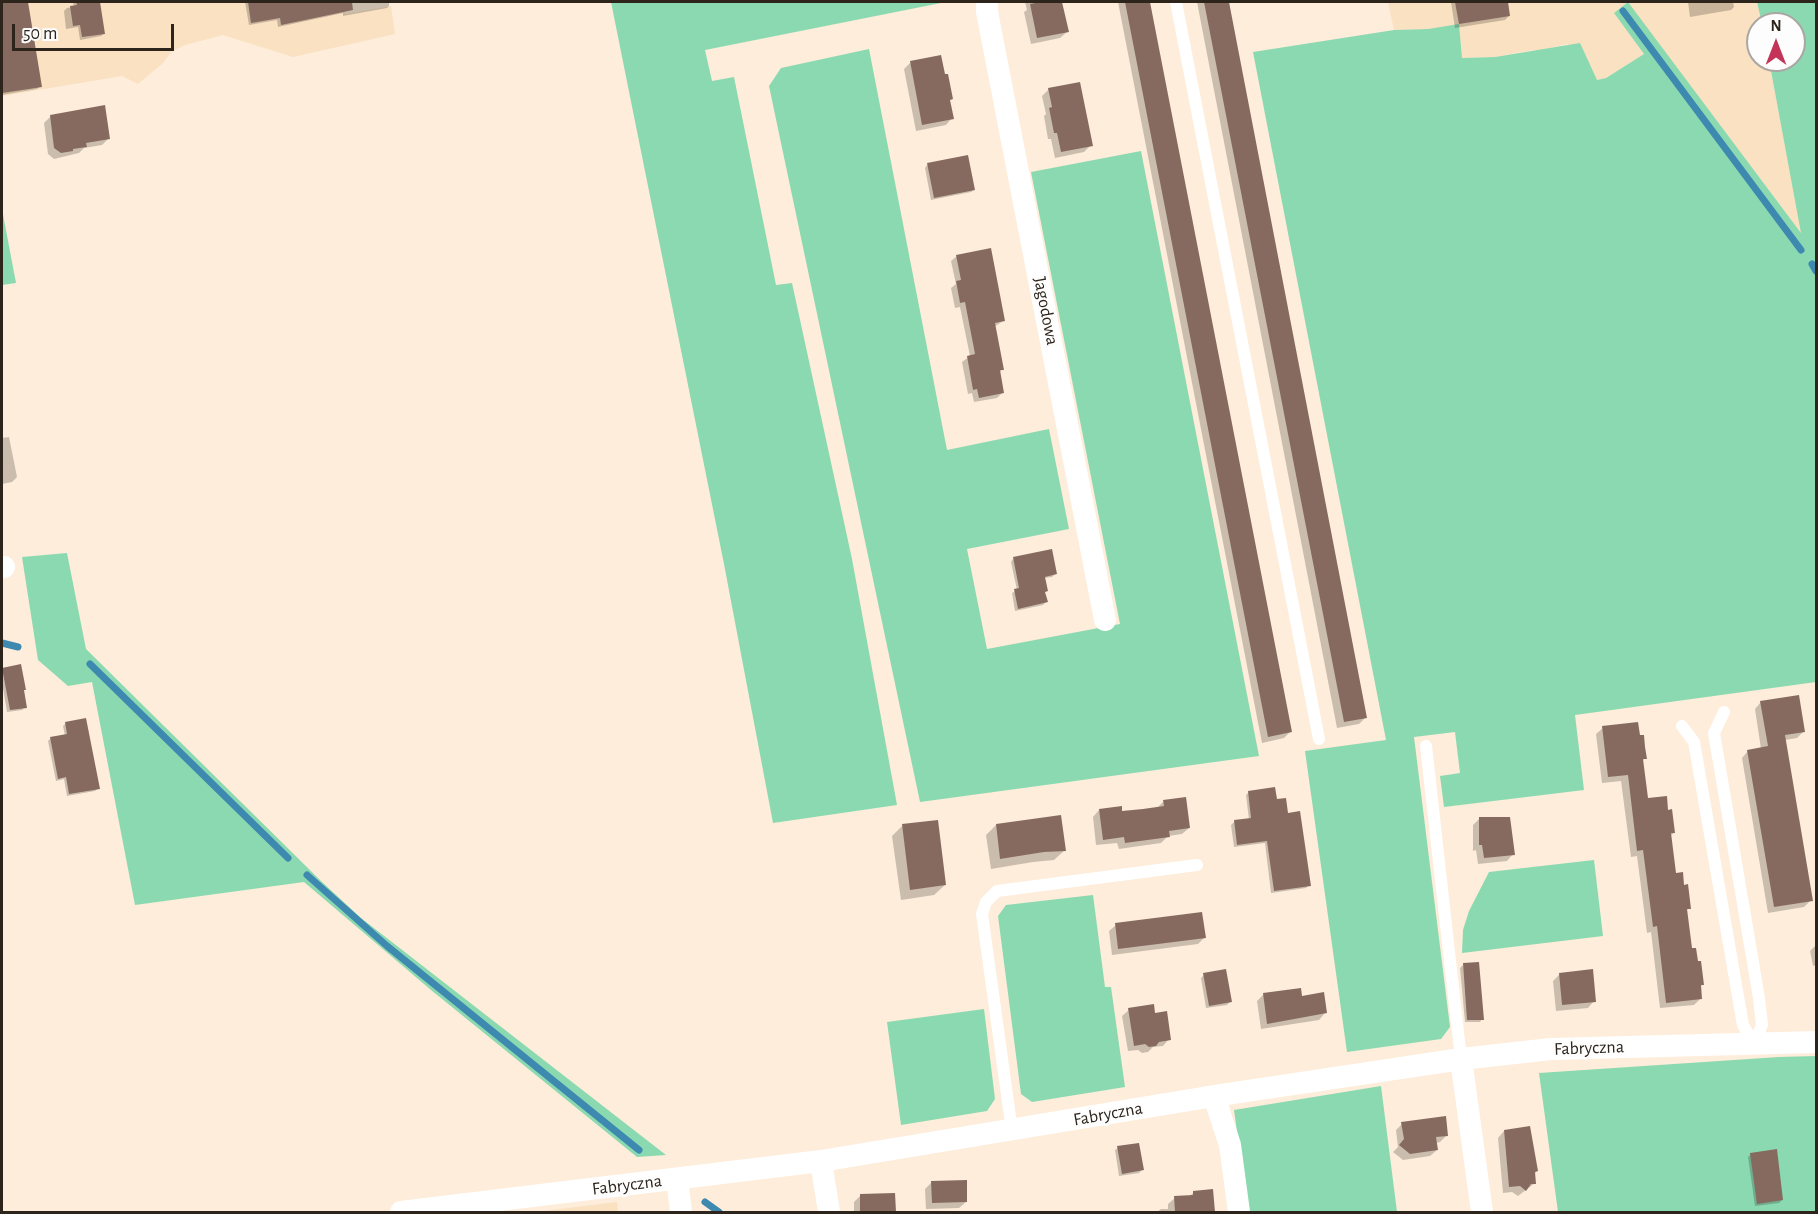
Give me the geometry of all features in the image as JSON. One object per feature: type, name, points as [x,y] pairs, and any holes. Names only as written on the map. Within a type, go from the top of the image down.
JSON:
[{"type":"street","name":"Jagodowa","points":[[987,2],[987,12],[1105,620]]},
{"type":"street","name":"Fabryczna","points":[[401,1212],[821,1161],[1214,1096],[1461,1059],[1551,1049],[1816,1042]]},
{"type":"street","points":[[1461,1059],[1482,1212]]},
{"type":"street","points":[[1214,1096],[1230,1145],[1239,1212]]},
{"type":"street","points":[[821,1161],[829,1212]]},
{"type":"street","points":[[677,1179],[681,1212]]},
{"type":"lane","points":[[1176,2],[1319,739]]},
{"type":"lane","points":[[1724,712],[1714,733],[1759,998],[1762,1025],[1754,1044]]},
{"type":"lane","points":[[1682,726],[1694,742],[1743,1025],[1754,1044]]},
{"type":"lane","points":[[1426,746],[1461,1059]]},
{"type":"lane","points":[[1012,1131],[982,914],[986,902],[997,891],[1197,865]]},
{"type":"shaded area","points":[[2,2],[248,2],[252,22],[280,18],[281,24],[345,11],[346,14],[391,6],[395,34],[293,57],[223,35],[185,45],[171,52],[163,63],[138,84],[122,76],[2,96]]},
{"type":"shaded area","points":[[1388,2],[1757,2],[1759,12],[1746,12],[1746,72],[1771,72],[1802,234],[1628,3],[1614,13],[1644,54],[1606,78],[1597,80],[1568,44],[1495,57],[1462,58],[1459,25],[1394,30]]},
{"type":"shaded area","points":[[617,1202],[618,1212],[536,1212]]},
{"type":"green space","points":[[611,2],[946,2],[705,50],[712,81],[734,77],[776,285],[792,283],[852,559],[897,805],[773,823],[724,564]]},
{"type":"green space","points":[[1628,2],[1801,233],[1771,72],[1806,72],[1806,12],[1759,12],[1757,2],[1816,2],[1816,682],[1575,715],[1584,790],[1444,807],[1440,776],[1460,773],[1455,732],[1414,737],[1450,1027],[1441,1039],[1347,1052],[1305,751],[1386,740],[1253,52],[1394,30],[1428,29],[1459,24],[1462,58],[1495,57],[1580,43],[1597,80],[1606,78],[1644,54],[1614,13]]},
{"type":"green space","points":[[869,49],[947,450],[1049,429],[1069,529],[967,549],[987,649],[1120,624],[1031,172],[1141,151],[1259,756],[920,802],[769,86],[781,68]]},
{"type":"green space","points":[[2,209],[16,283],[2,285]]},
{"type":"green space","points":[[67,553],[86,649],[361,918],[666,1155],[637,1157],[431,990],[304,882],[135,905],[92,682],[68,686],[38,660],[22,557]]},
{"type":"green space","points":[[1594,860],[1603,936],[1462,953],[1463,930],[1469,911],[1489,872]]},
{"type":"green space","points":[[1093,895],[1105,987],[1111,987],[1125,1087],[1032,1102],[1021,1094],[998,916],[1006,905]]},
{"type":"green space","points":[[984,1009],[995,1099],[987,1111],[901,1125],[887,1022]]},
{"type":"green space","points":[[1816,1056],[1816,1212],[1558,1212],[1539,1073]]},
{"type":"green space","points":[[1381,1086],[1397,1212],[1248,1212],[1234,1110]]},
{"type":"building","points":[[2,2],[28,2],[42,87],[2,93]]},
{"type":"building","points":[[76,2],[100,2],[105,34],[82,37],[80,25],[73,26],[70,6],[77,5]]},
{"type":"building","points":[[248,2],[352,2],[353,10],[281,25],[280,18],[251,23]]},
{"type":"building","points":[[1062,2],[1069,32],[1037,38],[1030,4]]},
{"type":"building","points":[[1125,2],[1150,2],[1292,732],[1268,737]]},
{"type":"building","points":[[1204,2],[1229,2],[1367,718],[1344,722]]},
{"type":"building","points":[[1455,2],[1508,2],[1510,16],[1459,24]]},
{"type":"building","points":[[941,55],[945,74],[948,74],[954,119],[922,125],[910,61]]},
{"type":"building","points":[[1080,82],[1093,146],[1061,152],[1057,133],[1054,133],[1048,88]]},
{"type":"building","points":[[105,105],[110,139],[86,143],[87,147],[61,153],[54,148],[50,115]]},
{"type":"building","points":[[968,155],[975,190],[934,198],[927,163]]},
{"type":"building","points":[[991,248],[1005,321],[995,323],[1004,370],[1000,370],[1004,393],[979,398],[977,389],[973,390],[967,356],[975,354],[965,302],[960,303],[956,281],[961,280],[956,255]]},
{"type":"building","points":[[1052,549],[1057,574],[1045,577],[1048,602],[1018,609],[1014,589],[1019,588],[1013,557]]},
{"type":"building","points":[[21,664],[27,708],[10,710],[2,668]]},
{"type":"building","points":[[1799,695],[1805,732],[1785,735],[1813,901],[1774,907],[1747,750],[1768,746],[1760,701]]},
{"type":"building","points":[[86,718],[100,789],[69,794],[66,777],[58,779],[50,737],[67,734],[65,722]]},
{"type":"building","points":[[1638,722],[1640,735],[1644,735],[1647,759],[1643,759],[1648,798],[1667,796],[1668,810],[1672,809],[1675,833],[1671,833],[1676,873],[1683,872],[1684,885],[1688,884],[1691,909],[1687,909],[1692,948],[1696,948],[1698,961],[1701,961],[1704,985],[1701,985],[1702,999],[1666,1003],[1657,926],[1653,927],[1643,850],[1637,851],[1628,775],[1608,777],[1602,726]]},
{"type":"building","points":[[1275,787],[1277,799],[1286,798],[1288,813],[1300,811],[1311,886],[1274,891],[1267,841],[1237,845],[1234,820],[1251,818],[1248,791]]},
{"type":"building","points":[[1186,797],[1190,828],[1169,831],[1170,837],[1125,843],[1124,837],[1103,840],[1099,809],[1122,806],[1122,811],[1143,809],[1164,806],[1163,800]]},
{"type":"building","points":[[1061,815],[1066,851],[1000,859],[996,824]]},
{"type":"building","points":[[1479,817],[1510,817],[1515,855],[1484,858],[1482,845],[1479,845]]},
{"type":"building","points":[[938,820],[946,885],[910,890],[902,824]]},
{"type":"building","points":[[1202,912],[1206,938],[1118,949],[1115,923]]},
{"type":"building","points":[[1479,962],[1484,1020],[1467,1020],[1463,963]]},
{"type":"building","points":[[1226,969],[1232,1002],[1209,1006],[1203,973]]},
{"type":"building","points":[[1593,969],[1596,1002],[1562,1005],[1559,973]]},
{"type":"building","points":[[1301,988],[1302,996],[1324,992],[1327,1013],[1267,1024],[1263,993]]},
{"type":"building","points":[[1154,1004],[1155,1013],[1167,1011],[1171,1040],[1159,1042],[1156,1046],[1149,1047],[1145,1044],[1134,1046],[1128,1008]]},
{"type":"building","points":[[1446,1116],[1448,1136],[1436,1137],[1438,1150],[1410,1154],[1399,1145],[1404,1139],[1401,1122]]},
{"type":"building","points":[[1530,1126],[1538,1171],[1535,1172],[1536,1184],[1531,1184],[1526,1191],[1520,1186],[1509,1187],[1504,1130]]},
{"type":"building","points":[[1139,1143],[1144,1170],[1122,1174],[1117,1146]]},
{"type":"building","points":[[1777,1149],[1783,1200],[1757,1204],[1750,1153]]},
{"type":"building","points":[[967,1180],[967,1202],[932,1203],[931,1181]]},
{"type":"building","points":[[1213,1189],[1215,1212],[1175,1212],[1174,1196],[1193,1195],[1193,1191]]},
{"type":"building","points":[[895,1193],[896,1212],[860,1212],[860,1194]]},
{"type":"waterway","points":[[1623,11],[1801,250]]},
{"type":"waterway","points":[[1812,264],[1816,271]]},
{"type":"waterway","points":[[2,643],[18,647]]},
{"type":"waterway","points":[[90,664],[288,858]]},
{"type":"waterway","points":[[307,875],[387,946],[639,1150]]},
{"type":"waterway","points":[[705,1202],[719,1212]]}]
